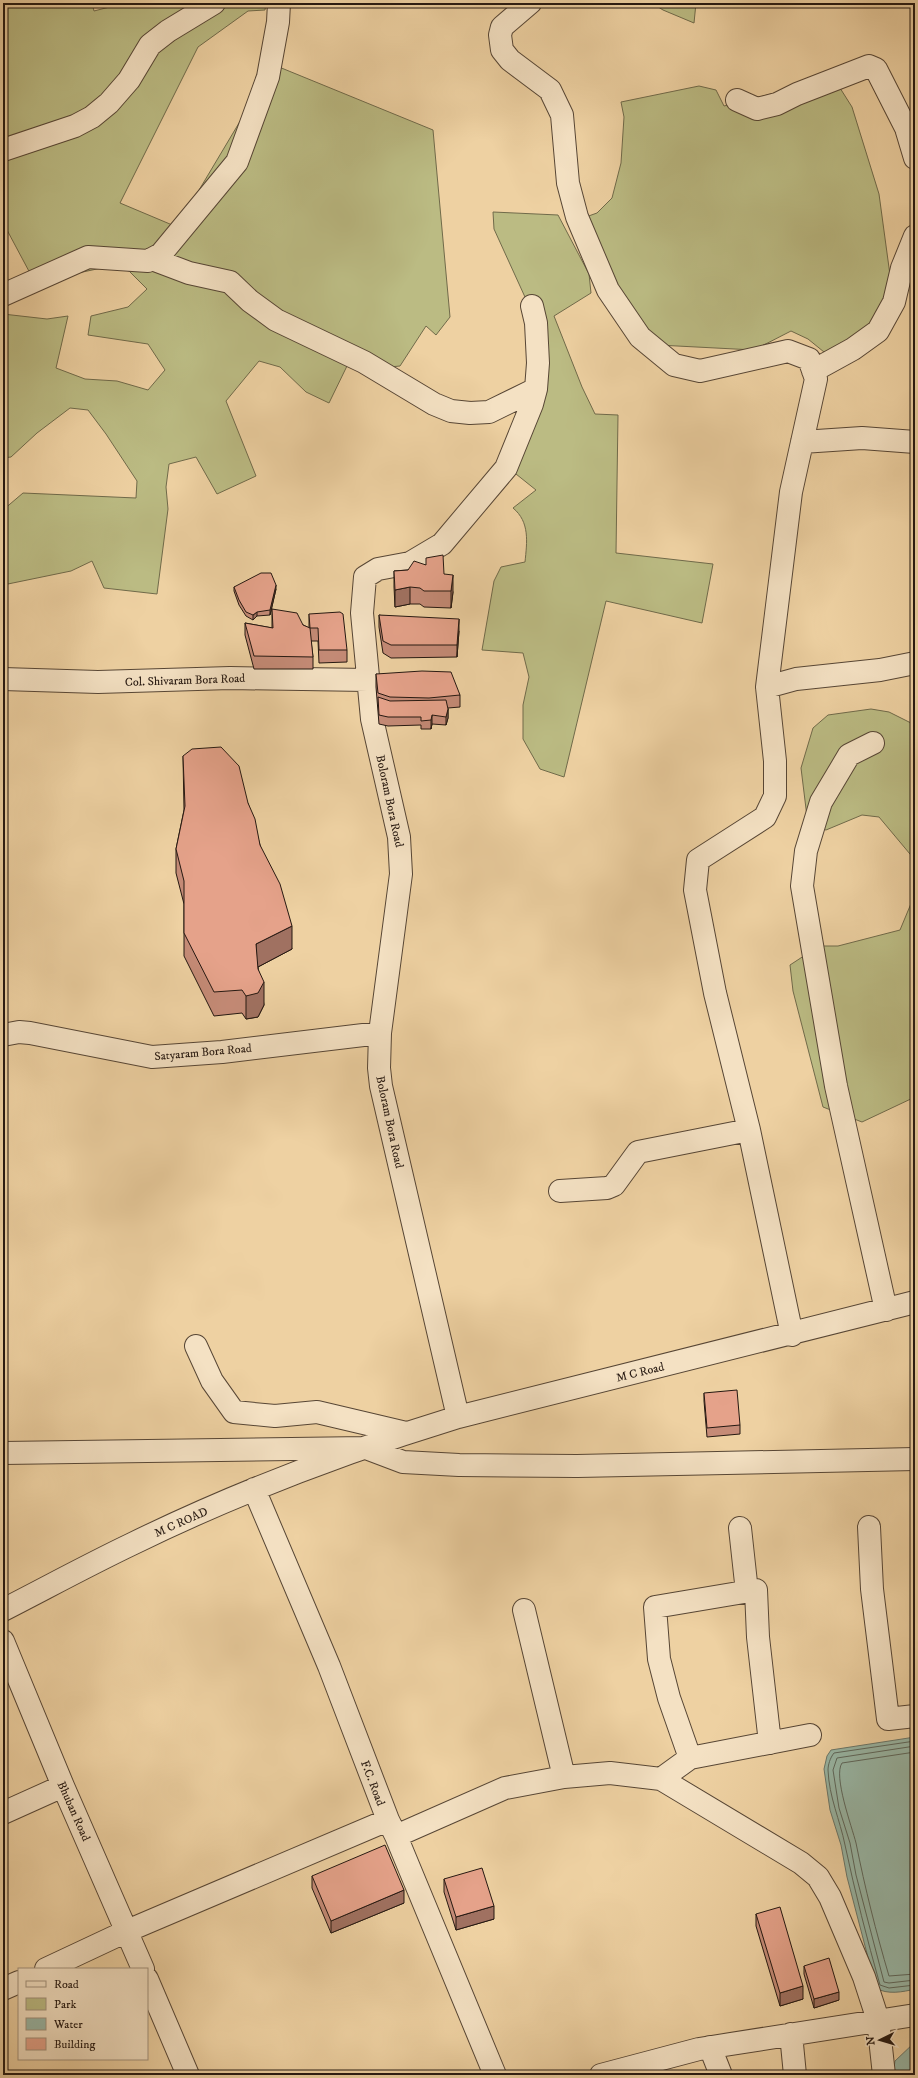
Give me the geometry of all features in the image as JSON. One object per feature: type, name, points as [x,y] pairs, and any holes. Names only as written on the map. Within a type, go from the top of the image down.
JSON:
[{"type":"street","points":[[3,150],[68,128],[92,117],[109,103],[129,80],[150,45],[168,30],[214,3]]},
{"type":"street","points":[[3,295],[88,257],[148,261],[161,254],[237,162],[268,76],[278,22],[279,3]]},
{"type":"street","points":[[530,3],[502,27],[500,35],[502,50],[510,60],[550,90],[558,103],[562,115],[571,198],[577,218],[608,290],[640,337],[674,365],[700,371],[788,351],[809,359],[816,379],[791,492],[767,687],[775,761],[775,796],[765,817],[698,860],[695,890],[715,993],[749,1130],[792,1335]]},
{"type":"street","points":[[737,100],[757,109],[777,104],[797,94],[869,66],[876,69],[906,128],[915,156]]},
{"type":"street","points":[[813,371],[853,349],[878,331],[894,302],[902,268],[914,241]]},
{"type":"street","points":[[152,259],[189,273],[230,282],[250,301],[276,320],[364,362],[434,404],[451,412],[489,412],[536,389]]},
{"type":"street","name":"Boloram Bora Road","points":[[458,1417],[385,1106],[379,1068],[380,1033],[401,874],[401,853],[399,837],[372,719],[367,680],[362,613],[365,577],[378,569],[410,563],[442,544],[506,468],[530,409],[536,389],[538,363],[536,323],[532,306]]},
{"type":"street","points":[[802,442],[862,438],[915,442]]},
{"type":"street","points":[[767,687],[796,679],[880,670],[915,663]]},
{"type":"street","name":"Col. Shivaram Bora Road","points":[[3,679],[98,682],[230,678],[367,680]]},
{"type":"street","points":[[873,743],[849,756],[821,802],[806,851],[802,886],[836,1086],[886,1310]]},
{"type":"street","name":"Satyaram Bora Road","points":[[3,1035],[19,1032],[30,1033],[152,1058],[222,1052],[380,1033]]},
{"type":"street","points":[[560,1191],[607,1188],[614,1185],[638,1152],[749,1130]]},
{"type":"street","name":"M C Road","points":[[366,1448],[406,1433],[458,1417],[792,1335],[915,1302]]},
{"type":"street","points":[[196,1346],[212,1381],[234,1412],[275,1416],[317,1412],[406,1433]]},
{"type":"street","points":[[3,1453],[366,1448],[403,1462],[459,1465],[577,1466],[915,1459]]},
{"type":"street","name":"M C ROAD","points":[[3,1610],[132,1543],[254,1489],[366,1448]]},
{"type":"street","name":"F.C. Road","points":[[254,1489],[329,1666],[392,1828],[495,2075]]},
{"type":"street","points":[[869,1527],[872,1589],[888,1719],[915,1716]]},
{"type":"street","points":[[740,1528],[747,1592]]},
{"type":"street","points":[[690,1758],[669,1698],[661,1665],[655,1607],[756,1590],[758,1638],[770,1743]]},
{"type":"street","points":[[524,1610],[564,1777]]},
{"type":"street","name":"Bhuban Road","points":[[5,1646],[62,1786],[143,1968]]},
{"type":"street","points":[[661,1779],[690,1758],[810,1735]]},
{"type":"street","points":[[48,1968],[127,1931],[392,1828],[505,1788],[564,1777],[610,1773],[661,1779],[801,1863],[818,1877],[830,1897],[864,1977],[878,2020],[884,2075]]},
{"type":"street","points":[[3,1813],[62,1786]]},
{"type":"street","points":[[148,1981],[188,2075]]},
{"type":"street","points":[[3,1989],[18,1982]]},
{"type":"street","points":[[601,2075],[710,2047],[915,2015]]},
{"type":"street","points":[[791,2034],[795,2075]]},
{"type":"street","points":[[710,2047],[721,2075]]},
{"type":"green space","points":[[3,3],[92,3],[94,11],[125,3],[266,3],[265,10],[248,11],[198,47],[120,203],[177,227],[242,118],[259,69],[279,67],[433,130],[450,317],[436,335],[426,326],[400,366],[379,368],[347,366],[329,403],[306,392],[280,367],[259,361],[226,401],[256,476],[217,494],[196,457],[169,464],[166,487],[168,509],[157,594],[104,588],[92,561],[71,571],[3,585],[3,510],[23,493],[136,498],[137,481],[88,410],[70,408],[37,433],[11,457],[3,458],[3,314],[47,319],[68,316],[56,368],[85,379],[117,381],[148,390],[165,370],[148,344],[88,335],[91,316],[128,307],[147,289],[129,271],[111,266],[59,277],[39,290],[7,230],[3,233]]},
{"type":"green space","points":[[652,3],[696,3],[694,23],[663,10]]},
{"type":"green space","points":[[830,79],[840,88],[852,107],[879,194],[890,275],[883,303],[873,321],[841,347],[824,352],[808,339],[791,331],[754,350],[658,345],[643,337],[583,218],[597,213],[612,198],[621,163],[624,117],[621,102],[699,86],[716,90],[724,106]]},
{"type":"green space","points":[[493,212],[558,215],[589,274],[591,293],[554,316],[582,387],[595,414],[618,415],[616,553],[713,564],[702,623],[606,601],[564,777],[540,769],[523,739],[523,705],[529,677],[523,653],[482,650],[494,581],[501,567],[525,562],[527,540],[525,526],[513,508],[536,490],[516,474],[497,483],[532,422],[535,319],[494,229]]},
{"type":"green space","points":[[871,709],[889,712],[915,725],[915,860],[879,817],[862,815],[826,830],[808,825],[801,768],[813,728],[828,715]]},
{"type":"green space","points":[[915,894],[915,1097],[862,1122],[823,1107],[793,991],[790,965],[819,946],[838,946],[900,930]]},
{"type":"water","points":[[915,1737],[915,1989],[900,1992],[885,1992],[876,1988],[847,1877],[841,1845],[830,1810],[824,1769],[827,1756],[831,1750]]},
{"type":"water","points":[[915,2042],[915,2075],[893,2075],[895,2061]]},
{"type":"building","points":[[443,555],[444,574],[453,575],[451,591],[424,591],[420,588],[410,587],[395,590],[394,571],[408,570],[414,561],[426,565],[426,558]]},
{"type":"building","points":[[261,573],[271,573],[276,585],[270,610],[257,612],[253,615],[246,612],[234,587]]},
{"type":"building","points":[[272,609],[297,613],[303,625],[310,628],[313,657],[254,656],[245,623],[273,628]]},
{"type":"building","points":[[340,612],[343,614],[347,650],[319,650],[318,628],[310,628],[309,614]]},
{"type":"building","points":[[379,615],[459,619],[457,645],[391,645],[383,641]]},
{"type":"building","points":[[422,671],[451,672],[460,695],[429,698],[390,697],[378,693],[376,674]]},
{"type":"building","points":[[378,697],[390,701],[446,700],[448,709],[446,717],[432,715],[431,720],[421,721],[421,717],[388,717],[379,715]]},
{"type":"building","points":[[221,747],[239,766],[248,803],[255,819],[260,845],[280,884],[292,926],[256,944],[258,969],[264,982],[258,993],[246,996],[242,990],[214,992],[184,933],[184,881],[176,849],[185,806],[183,756],[192,749]]},
{"type":"building","points":[[737,1390],[740,1425],[707,1428],[704,1393]]},
{"type":"building","points":[[385,1845],[404,1890],[331,1921],[312,1876]]},
{"type":"building","points":[[482,1868],[494,1906],[456,1917],[444,1879]]},
{"type":"building","points":[[780,1907],[803,1986],[780,1993],[756,1914]]},
{"type":"building","points":[[829,1958],[839,1992],[814,1999],[804,1966]]}]
